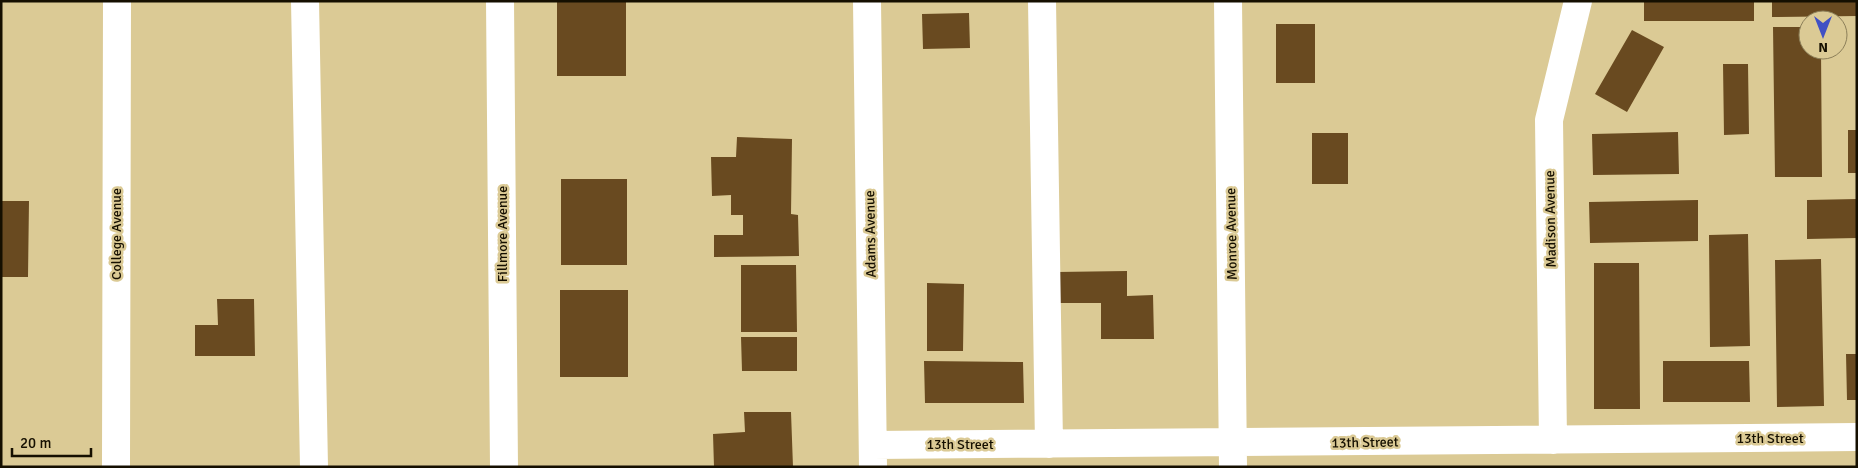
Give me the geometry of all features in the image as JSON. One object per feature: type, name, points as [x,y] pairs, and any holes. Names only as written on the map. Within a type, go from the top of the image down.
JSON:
[{"type":"street","name":"College Avenue","points":[[116,1],[116,467]]},
{"type":"street","points":[[305,1],[314,467]]},
{"type":"street","name":"Fillmore Avenue","points":[[500,1],[504,467]]},
{"type":"street","name":"Adams Avenue","points":[[867,1],[873,456]]},
{"type":"street","points":[[1042,1],[1049,444]]},
{"type":"street","name":"Monroe Avenue","points":[[1228,1],[1233,455]]},
{"type":"street","name":"Madison Avenue","points":[[1553,440],[1549,120],[1578,1]]},
{"type":"street","name":"13th Street","points":[[873,456],[1049,444],[1233,455],[1553,440],[1857,437]]},
{"type":"building","points":[[557,1],[626,1],[626,76],[557,76]]},
{"type":"building","points":[[1644,1],[1754,1],[1754,21],[1644,21]]},
{"type":"building","points":[[1772,1],[1857,1],[1857,16],[1848,16],[1848,10],[1798,10],[1798,17],[1772,17]]},
{"type":"building","points":[[969,13],[970,48],[923,49],[922,14]]},
{"type":"building","points":[[1276,24],[1315,24],[1315,83],[1276,83]]},
{"type":"building","points":[[1773,27],[1798,27],[1798,60],[1821,60],[1822,177],[1775,177]]},
{"type":"building","points":[[1632,30],[1664,47],[1627,112],[1595,94]]},
{"type":"building","points":[[1723,64],[1748,64],[1749,134],[1724,135]]},
{"type":"building","points":[[1848,130],[1857,130],[1857,173],[1848,173]]},
{"type":"building","points":[[1678,132],[1679,174],[1593,175],[1592,134]]},
{"type":"building","points":[[1312,133],[1348,133],[1348,184],[1312,184]]},
{"type":"building","points":[[737,137],[792,139],[791,214],[798,215],[799,256],[714,257],[714,235],[743,235],[743,215],[731,215],[731,195],[712,196],[711,157],[736,157]]},
{"type":"building","points":[[561,179],[627,179],[627,265],[561,265]]},
{"type":"building","points":[[1857,199],[1857,238],[1807,239],[1807,200]]},
{"type":"building","points":[[1698,200],[1698,241],[1590,243],[1589,202]]},
{"type":"building","points":[[1,201],[29,201],[28,277],[1,277]]},
{"type":"building","points":[[1748,234],[1750,346],[1710,347],[1709,235]]},
{"type":"building","points":[[1821,259],[1824,406],[1777,407],[1775,260]]},
{"type":"building","points":[[1594,263],[1639,263],[1640,409],[1594,409]]},
{"type":"building","points":[[741,265],[796,265],[797,332],[741,332]]},
{"type":"building","points":[[1127,271],[1127,296],[1153,295],[1154,339],[1101,339],[1101,303],[1058,303],[1057,272]]},
{"type":"building","points":[[927,283],[964,284],[963,351],[927,351]]},
{"type":"building","points":[[560,290],[628,290],[628,377],[560,377]]},
{"type":"building","points":[[217,299],[254,299],[255,356],[195,356],[195,325],[218,325]]},
{"type":"building","points":[[741,337],[797,337],[797,371],[742,371]]},
{"type":"building","points":[[1846,354],[1857,354],[1857,400],[1847,400]]},
{"type":"building","points":[[924,361],[1023,362],[1024,403],[925,403]]},
{"type":"building","points":[[1663,361],[1749,361],[1750,402],[1663,402]]},
{"type":"building","points":[[744,412],[791,412],[793,467],[714,467],[713,434],[745,432]]}]
